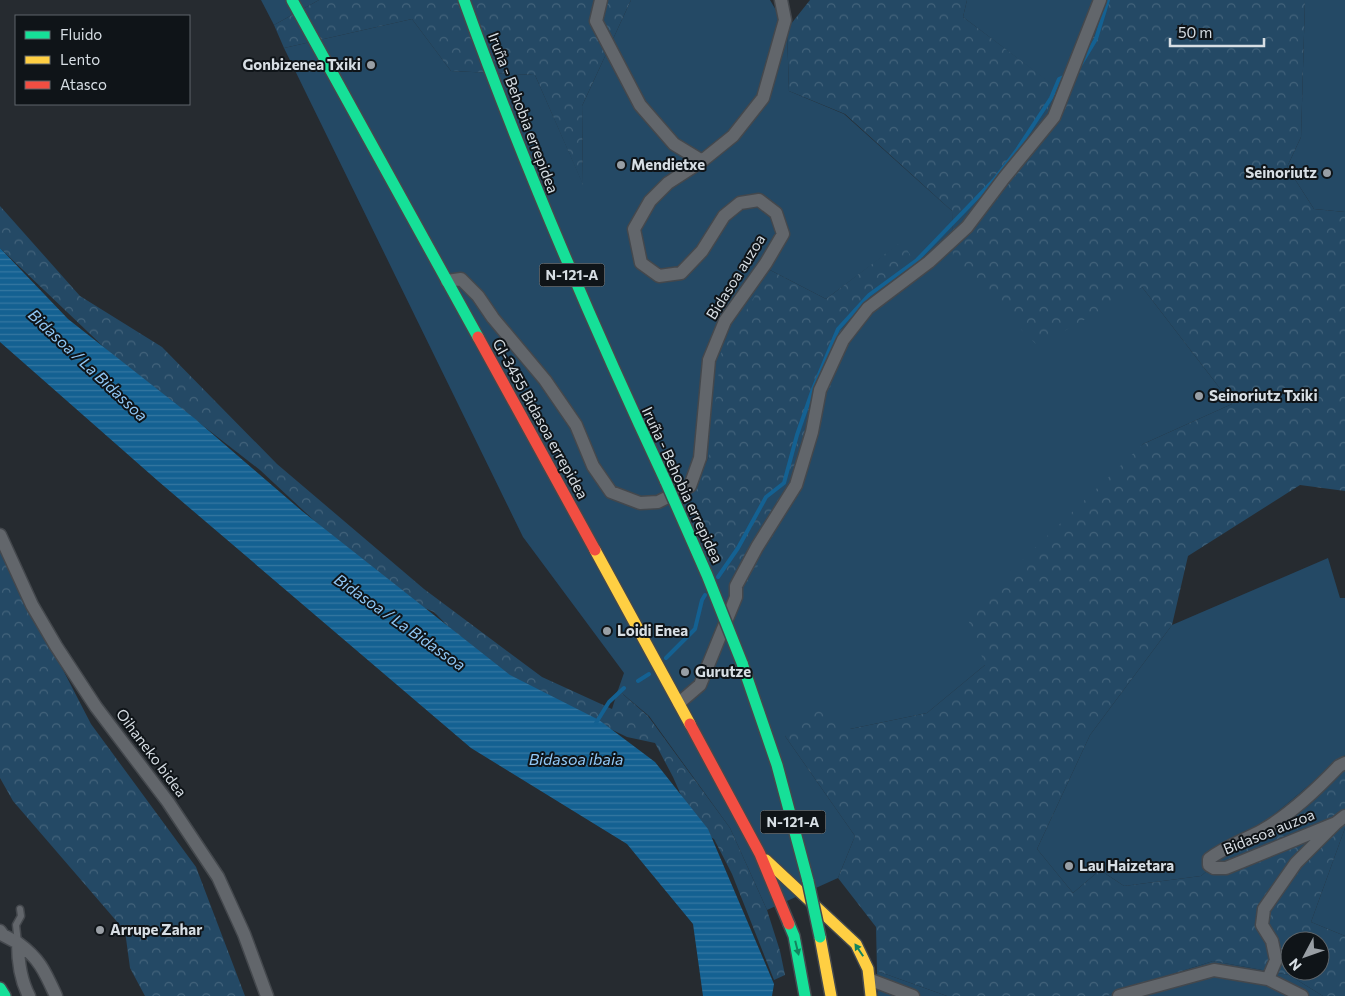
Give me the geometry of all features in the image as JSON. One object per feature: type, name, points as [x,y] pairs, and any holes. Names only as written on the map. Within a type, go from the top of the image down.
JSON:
[{"type":"main road","name":"GI-3455 Bidasoa errepidea","points":[[292,0],[679,703],[760,854]]},
{"type":"main road","name":"Iruña - Behobia errepidea","points":[[464,0],[487,64],[566,263],[707,575],[742,663],[777,764],[808,881],[830,996]]},
{"type":"main road","points":[[760,854],[856,944],[865,958],[871,980],[871,996]]},
{"type":"main road","points":[[760,854],[792,910],[805,996]]},
{"type":"main road","points":[[792,910],[810,902]]},
{"type":"main road","points":[[0,988],[5,996]]},
{"type":"street","points":[[601,0],[596,21],[640,105],[674,144],[702,161]]},
{"type":"street","name":"Bidasoa auzoa","points":[[447,281],[461,279],[478,296],[493,318],[545,380],[576,425],[593,466],[611,492],[640,503],[658,502],[690,486],[700,458],[709,360],[725,321],[766,264],[783,234],[776,213],[759,200],[740,204],[724,216],[702,251],[681,273],[659,276],[641,263],[634,229],[650,200],[668,183],[702,161],[733,136],[763,98],[785,20],[781,0]]},
{"type":"street","points":[[679,703],[700,685],[736,597],[736,586],[757,547],[796,485],[812,432],[820,390],[843,340],[868,308],[929,262],[967,226],[1054,116],[1100,0]]},
{"type":"street","name":"Oihaneko bidea","points":[[0,535],[32,605],[56,646],[96,707],[168,802],[218,877],[244,934],[266,996]]},
{"type":"street","name":"Bidasoa auzoa","points":[[1340,819],[1226,868],[1214,868],[1209,865],[1209,859],[1220,850],[1264,829],[1298,807],[1345,762]]},
{"type":"street","name":"Bidasoa auzoa","points":[[1268,979],[1276,960],[1272,942],[1262,925],[1264,909],[1296,863],[1340,819]]},
{"type":"street","points":[[0,931],[3,935],[31,952],[40,963],[56,996]]},
{"type":"street","points":[[18,943],[18,963],[22,983],[29,996]]},
{"type":"street","points":[[1119,996],[1214,970],[1268,979],[1302,996]]},
{"type":"street","points":[[871,980],[913,996]]},
{"type":"lane","points":[[18,943],[16,925],[21,916],[20,909]]},
{"type":"green space","points":[[261,0],[319,0],[274,25]]},
{"type":"green space","points":[[319,0],[631,0],[582,106],[583,185],[535,75],[451,71],[412,19],[284,48],[274,25]]},
{"type":"green space","points":[[631,0],[770,0],[787,29],[789,91],[844,114],[952,211],[954,263],[1142,287],[1232,404],[1143,444],[985,665],[927,713],[850,729],[785,736],[855,836],[838,878],[767,910],[730,828],[649,716],[618,690],[624,673],[523,537],[284,48],[412,19],[451,71],[535,75],[583,184],[582,106]],"holes":[[[902,242],[840,350],[689,495],[709,457],[770,270],[826,299]]]},
{"type":"green space","points":[[810,0],[967,0],[963,17],[1063,92],[1097,0],[1305,0],[1301,137],[1287,167],[1314,209],[1345,212],[1345,491],[1300,485],[1188,556],[1172,625],[1090,735],[1037,849],[1073,893],[1100,870],[1124,886],[1201,876],[1345,755],[1345,828],[1311,922],[1345,936],[1345,996],[1323,996],[1299,981],[1330,981],[1330,931],[1280,931],[1280,973],[1213,961],[1105,996],[947,996],[877,971],[876,927],[838,878],[855,836],[785,736],[823,702],[850,729],[927,713],[985,665],[966,614],[1143,444],[1232,404],[1142,287],[1038,346],[953,263],[952,211],[845,114],[789,91],[787,29]]},
{"type":"green space","points":[[967,0],[1097,0],[1063,93],[963,17]]},
{"type":"green space","points":[[1305,0],[1345,0],[1345,212],[1314,209],[1287,167],[1301,137]]},
{"type":"green space","points":[[0,206],[80,296],[162,347],[277,464],[424,589],[542,677],[612,709],[618,690],[648,716],[730,828],[767,910],[780,951],[785,975],[774,980],[732,874],[714,839],[696,829],[673,777],[655,743],[627,737],[561,705],[485,664],[434,612],[395,596],[260,470],[111,354],[0,248]]},
{"type":"green space","points":[[902,241],[922,275],[840,350],[811,461],[739,603],[689,495],[709,457],[721,353],[770,270],[826,299]]},
{"type":"green space","points":[[0,548],[91,724],[196,867],[245,996],[145,996],[130,968],[125,931],[13,801],[0,778]]},
{"type":"green space","points":[[1328,558],[1340,598],[1345,598],[1345,755],[1201,876],[1124,886],[1100,870],[1073,893],[1037,849],[1090,735],[1172,625]]},
{"type":"green space","points":[[1345,828],[1345,936],[1311,922]]},
{"type":"green space","points":[[1213,961],[1280,973],[1280,981],[1299,981],[1323,996],[1105,996]]},
{"type":"green space","points":[[877,971],[947,996],[878,996]]},
{"type":"water","name":"Bidasoa ibaia","points":[[0,248],[68,319],[194,418],[302,511],[510,675],[599,720],[655,762],[708,829],[774,984],[772,996],[703,996],[693,924],[627,844],[471,748],[158,481],[0,342]]},
{"type":"waterway","points":[[1081,64],[1096,39],[1108,0]]},
{"type":"waterway","points":[[718,577],[738,548],[766,497],[784,483],[797,435],[813,389],[838,329],[869,295],[917,260],[995,179],[1017,150],[1051,98],[1059,79],[1066,76]]},
{"type":"waterway","points":[[666,658],[695,629],[705,595]]},
{"type":"waterway","points":[[638,681],[649,674]]},
{"type":"waterway","points":[[596,723],[609,702],[624,688]]},
{"type":"traffic: fast","points":[[292,0],[478,337]]},
{"type":"traffic: fast","points":[[464,0],[510,122],[559,243],[666,482]]},
{"type":"traffic: fast","points":[[666,482],[707,575],[742,663]]},
{"type":"traffic: fast","points":[[742,663],[777,765],[808,881]]},
{"type":"traffic: fast","points":[[808,881],[820,937]]},
{"type":"traffic: fast","points":[[789,924],[794,936],[805,996]]},
{"type":"traffic: fast","points":[[0,988],[5,996]]},
{"type":"traffic: slow","points":[[595,550],[690,724]]},
{"type":"traffic: slow","points":[[766,860],[856,944],[868,969],[871,996]]},
{"type":"traffic: slow","points":[[820,937],[831,996]]},
{"type":"traffic: jam","points":[[478,337],[595,550]]},
{"type":"traffic: jam","points":[[690,724],[760,854],[789,924]]},
{"type":"place","name":"Gonbizenea Txiki","points":[[371,65]]},
{"type":"place","name":"Mendietxe","points":[[621,165]]},
{"type":"place","name":"Seinoriutz","points":[[1327,173]]},
{"type":"place","name":"Seinoriutz Txiki","points":[[1199,396]]},
{"type":"place","name":"Loidi Enea","points":[[607,631]]},
{"type":"place","name":"Gurutze","points":[[685,672]]},
{"type":"place","name":"Lau Haizetara","points":[[1069,866]]},
{"type":"place","name":"Arrupe Zahar","points":[[100,930]]},
{"type":"water label","name":"Bidasoa / La Bidassoa","points":[[88,365]]},
{"type":"water label","name":"Bidasoa / La Bidassoa","points":[[400,622]]}]
